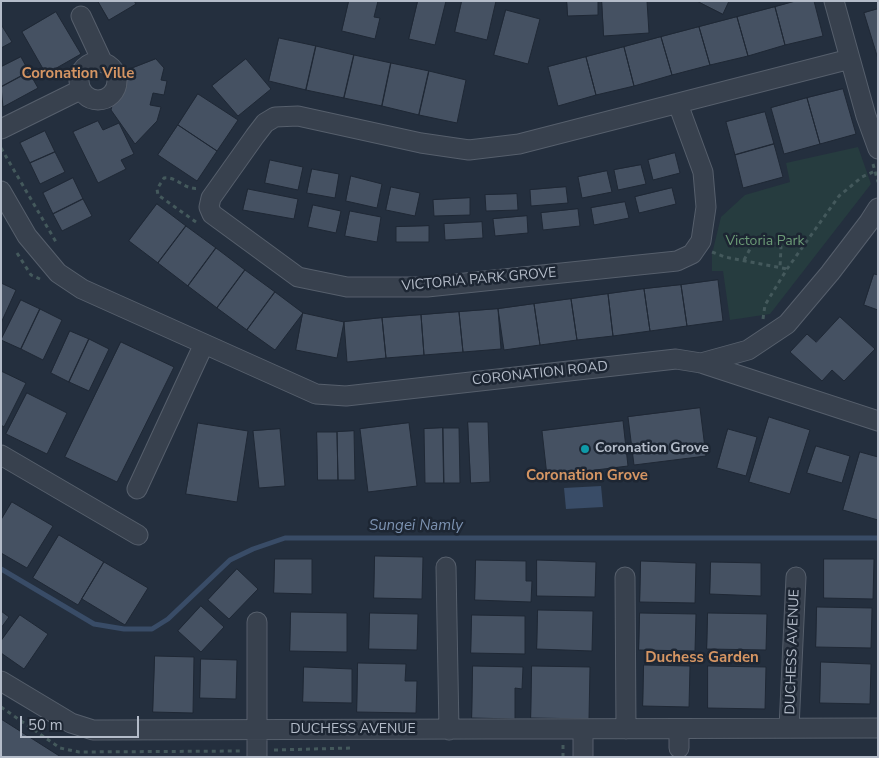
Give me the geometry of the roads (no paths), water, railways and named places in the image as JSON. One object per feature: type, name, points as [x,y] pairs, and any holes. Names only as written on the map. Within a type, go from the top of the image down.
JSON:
[{"type":"street","points":[[834,1],[866,116],[878,149]]},
{"type":"street","points":[[81,16],[102,62]]},
{"type":"street","name":"VICTORIA PARK GROVE","points":[[678,104],[703,172],[706,206],[701,241],[692,254],[677,261],[427,287],[347,287],[298,277],[212,214],[208,207],[210,198],[254,136],[274,116],[298,116],[421,143],[469,150],[518,144],[850,59]]},
{"type":"street","points":[[91,62],[102,62],[113,68],[117,81],[116,88],[112,94],[99,100],[85,96],[80,90],[78,79],[82,68],[91,62]]},
{"type":"street","points":[[1,128],[80,90]]},
{"type":"street","name":"CORONATION ROAD","points":[[1,191],[27,236],[58,273],[82,289],[316,394],[346,396],[676,359],[701,363],[878,420]]},
{"type":"street","points":[[701,363],[748,350],[787,324],[830,273],[878,208]]},
{"type":"street","points":[[137,489],[204,344]]},
{"type":"street","points":[[1,455],[138,535]]},
{"type":"street","points":[[446,567],[448,730]]},
{"type":"street","name":"DUCHESS AVENUE","points":[[789,728],[796,576]]},
{"type":"street","points":[[625,577],[626,729]]},
{"type":"street","points":[[257,622],[257,757]]},
{"type":"street","name":"DUCHESS AVENUE","points":[[1,680],[71,723],[93,730],[878,728]]},
{"type":"street","points":[[583,729],[583,757]]},
{"type":"street","points":[[679,729],[679,748]]},
{"type":"water","points":[[601,486],[603,507],[566,509],[564,488]]},
{"type":"waterway","name":"Sungei Namly","points":[[1,569],[94,624],[124,629],[152,629],[168,619],[230,560],[253,549],[285,538],[878,538]]},
{"type":"place","name":"Coronation Grove","points":[[585,449]]},
{"type":"district","name":"Coronation Ville","points":[[78,74]]},
{"type":"district","name":"Coronation Grove","points":[[587,476]]},
{"type":"district","name":"Duchess Garden","points":[[702,658]]},
{"type":"park label","name":"Victoria Park","points":[[765,242]]}]
